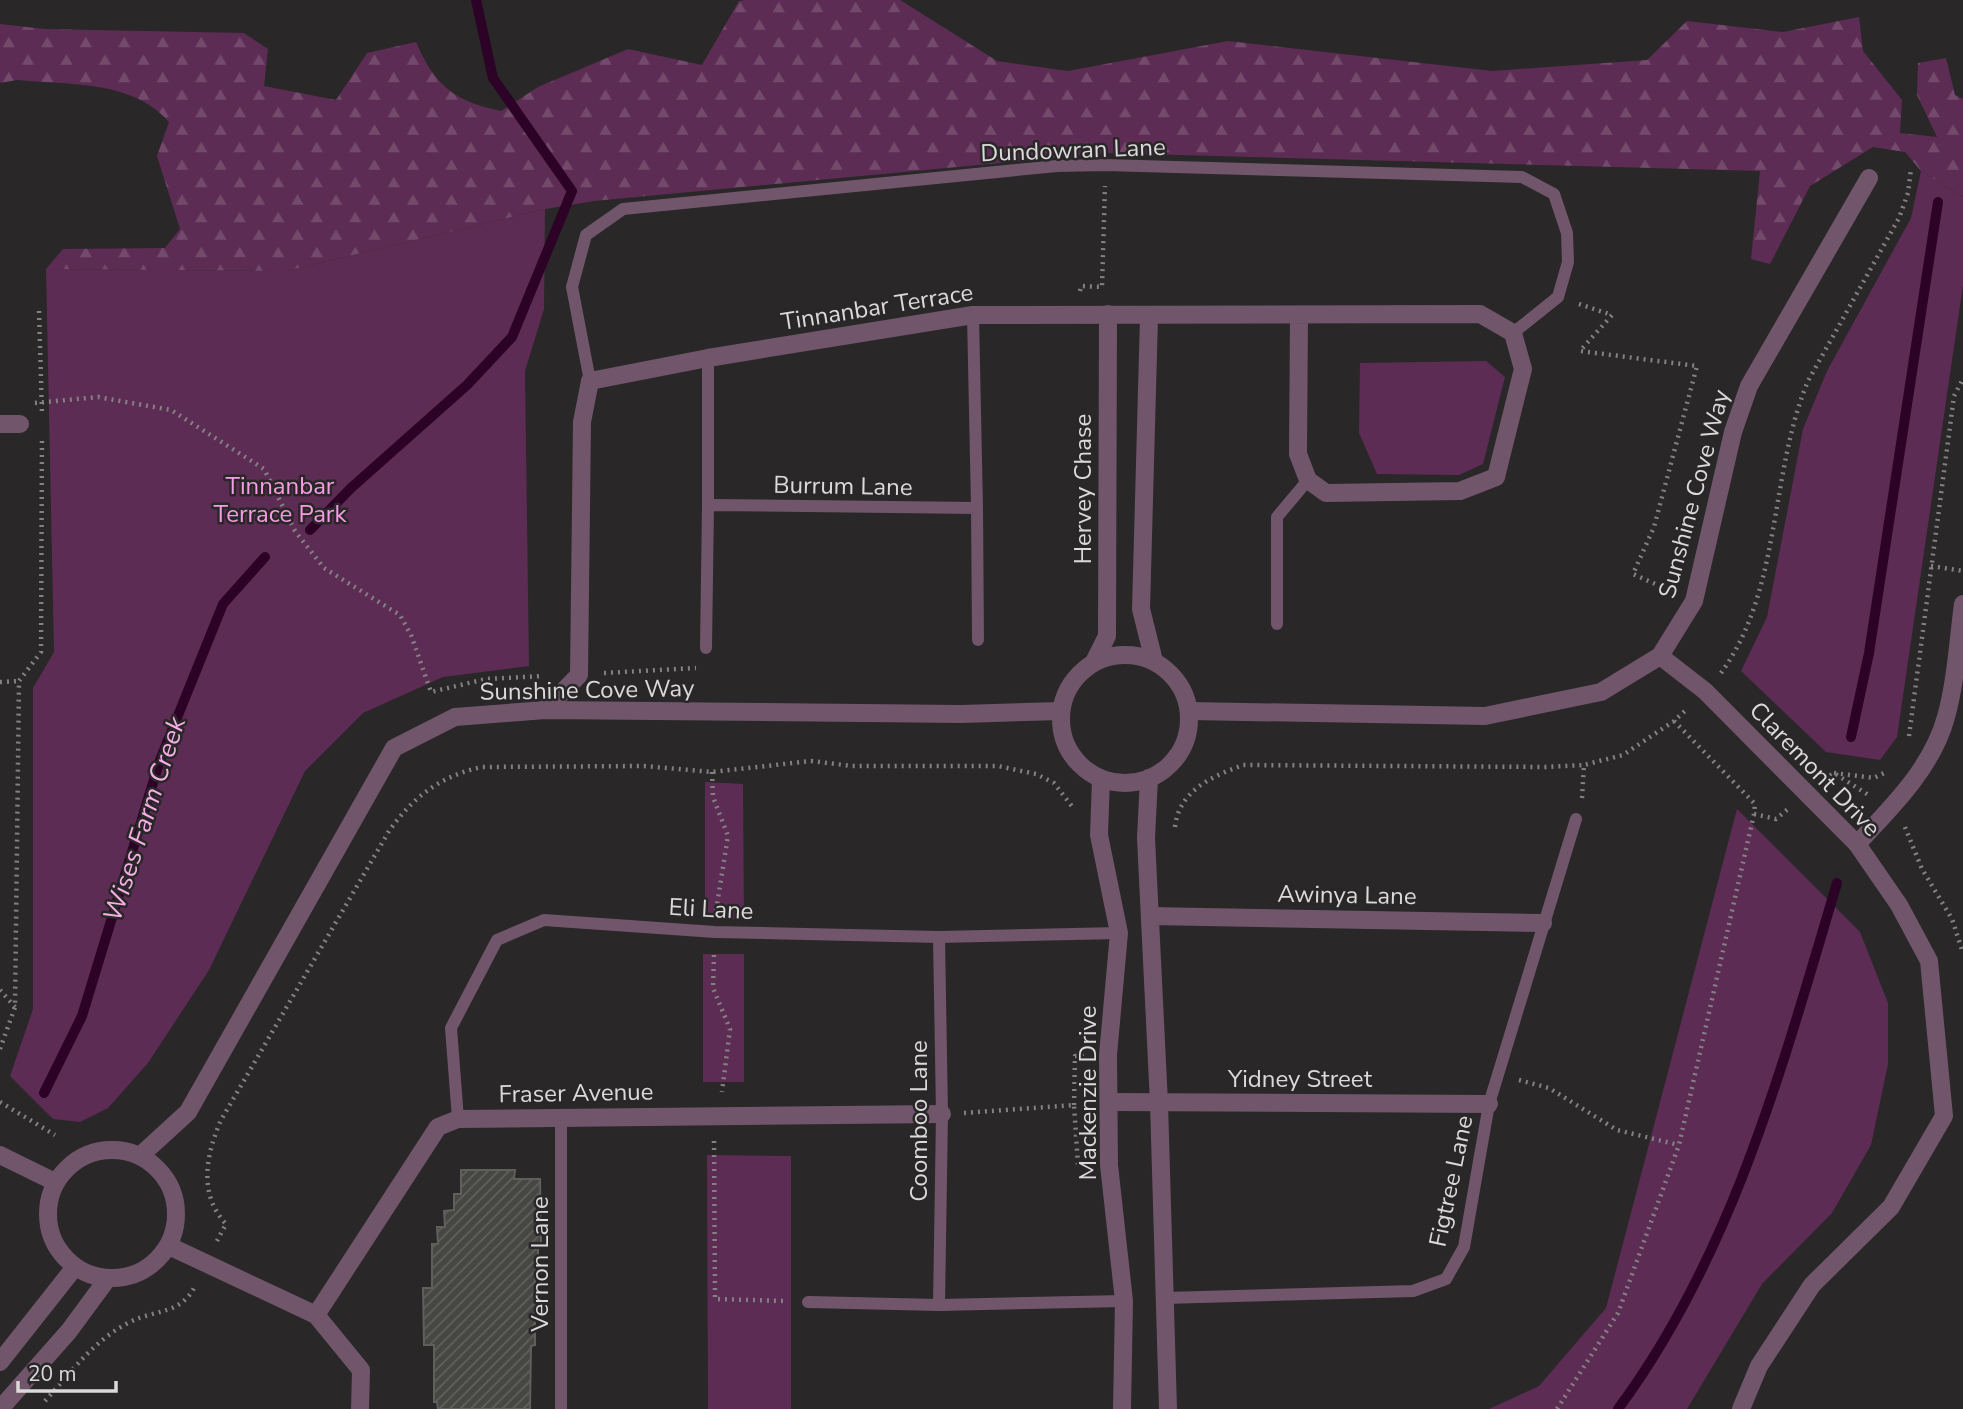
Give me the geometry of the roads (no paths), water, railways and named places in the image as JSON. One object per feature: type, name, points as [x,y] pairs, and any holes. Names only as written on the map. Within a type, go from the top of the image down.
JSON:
[{"type":"street","name":"Sunshine Cove Way","points":[[1189,711],[1485,716],[1601,692],[1660,656],[1694,601],[1733,432],[1749,386],[1868,178]]},
{"type":"street","name":"Tinnanbar Terrace","points":[[590,382],[708,358],[973,315],[1108,314],[1149,317],[1480,314],[1513,333]]},
{"type":"street","name":"Hervey Chase","points":[[1094,662],[1107,636],[1108,314]]},
{"type":"street","points":[[1299,316],[1298,454],[1308,480],[1326,493],[1460,491],[1496,477],[1523,369],[1513,333]]},
{"type":"street","points":[[1149,317],[1141,609],[1154,661]]},
{"type":"street","points":[[545,710],[579,675],[582,422],[590,382]]},
{"type":"street","points":[[0,424],[20,424]]},
{"type":"street","points":[[1857,844],[1904,795],[1940,734],[1947,715],[1963,604]]},
{"type":"street","points":[[1123,655],[1154,661],[1181,686],[1189,711],[1188,733],[1179,755],[1163,771],[1128,783],[1101,779],[1082,767],[1064,741],[1060,711],[1067,690],[1082,670],[1094,662],[1123,655]]},
{"type":"street","name":"Claremont Drive","points":[[1660,656],[1705,691],[1857,844],[1899,905],[1929,961],[1944,1116]]},
{"type":"street","name":"Sunshine Cove Way","points":[[141,1156],[188,1112],[394,748],[455,718],[545,710],[961,714],[1060,711]]},
{"type":"street","points":[[1149,778],[1146,838],[1159,1103],[1168,1409]]},
{"type":"street","name":"Mackenzie Drive","points":[[1101,779],[1099,835],[1119,933],[1108,1055],[1109,1165],[1124,1301],[1122,1409]]},
{"type":"street","name":"Awinya Lane","points":[[1150,916],[1543,923]]},
{"type":"street","name":"Yidney Street","points":[[1110,1102],[1489,1104]]},
{"type":"street","name":"Fraser Avenue","points":[[458,1119],[713,1114],[942,1114]]},
{"type":"street","points":[[1741,1409],[1759,1366],[1811,1285],[1891,1207],[1944,1116],[1963,1116]]},
{"type":"street","points":[[316,1315],[438,1127],[458,1119]]},
{"type":"street","points":[[115,1149],[141,1156],[160,1168],[172,1187],[177,1220],[169,1246],[141,1272],[108,1278],[75,1267],[59,1251],[49,1231],[50,1196],[55,1182],[69,1165],[82,1156],[115,1149]]},
{"type":"street","points":[[0,1155],[55,1182]]},
{"type":"street","points":[[169,1246],[316,1315],[361,1370],[360,1409]]},
{"type":"street","points":[[0,1362],[75,1267]]},
{"type":"street","points":[[0,1409],[69,1331],[108,1278]]},
{"type":"lane","name":"Dundowran Lane","points":[[590,382],[572,287],[586,235],[623,209],[1057,166],[1105,165],[1522,177],[1554,194],[1567,233],[1568,262],[1558,297],[1513,333]]},
{"type":"lane","points":[[973,315],[978,640]]},
{"type":"lane","points":[[706,648],[708,358]]},
{"type":"lane","points":[[1278,624],[1277,517],[1308,480]]},
{"type":"lane","name":"Burrum Lane","points":[[708,505],[977,508]]},
{"type":"lane","name":"Figtree Lane","points":[[1165,1297],[1413,1291],[1447,1279],[1464,1247],[1489,1104],[1576,819]]},
{"type":"lane","name":"Eli Lane","points":[[458,1119],[451,1028],[497,940],[544,919],[715,932],[939,937],[1119,933]]},
{"type":"lane","name":"Coomboo Lane","points":[[939,937],[942,1114],[939,1305]]},
{"type":"lane","name":"Vernon Lane","points":[[561,1119],[561,1409]]},
{"type":"lane","points":[[808,1302],[939,1305],[1124,1301]]},
{"type":"waterway","name":"Wises Farm Creek","points":[[310,530],[351,488],[467,385],[512,337],[572,191],[493,78],[476,0]]},
{"type":"waterway","points":[[1851,737],[1869,653],[1938,202]]},
{"type":"waterway","name":"Wises Farm Creek","points":[[44,1093],[82,1016],[160,760],[223,604],[265,557]]},
{"type":"waterway","points":[[1618,1409],[1658,1349],[1693,1287],[1724,1222],[1774,1088],[1837,883]]},
{"type":"park label","name":"Tinnanbar Terrace Park","points":[[280,500]]}]
